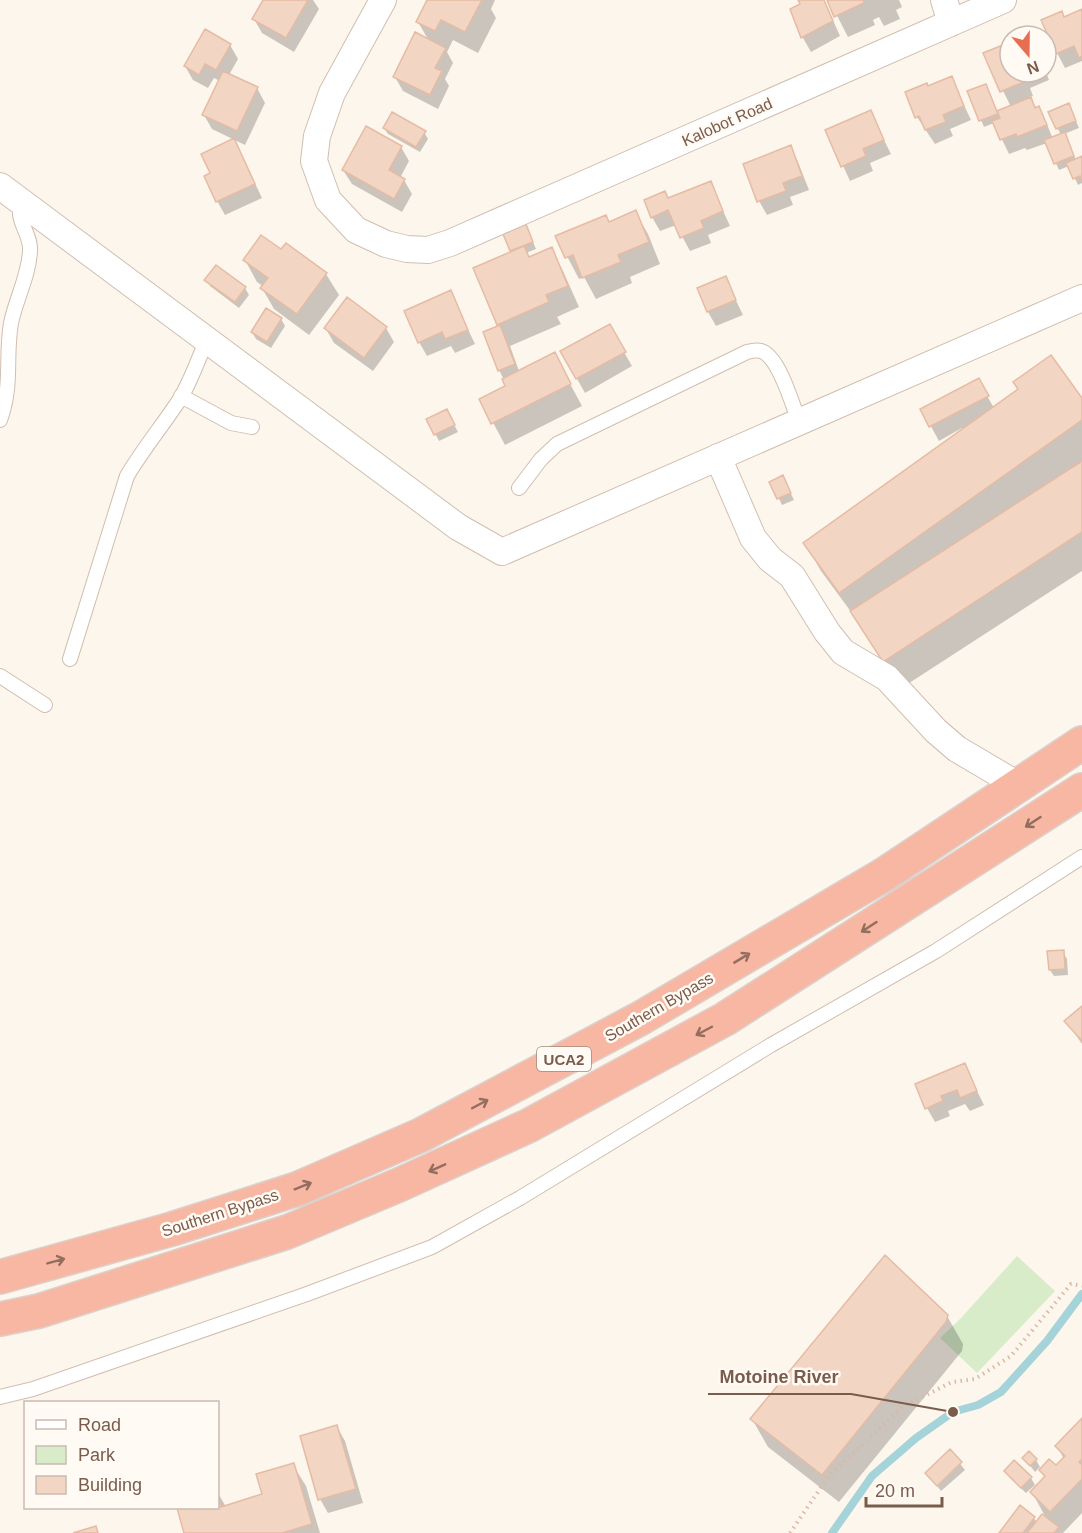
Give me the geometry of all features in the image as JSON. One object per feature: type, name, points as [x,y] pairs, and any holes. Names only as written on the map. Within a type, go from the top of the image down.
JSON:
[{"type":"highway","name":"Southern Bypass","points":[[0,1277],[172,1229],[297,1189],[421,1135],[641,1018],[885,874],[1082,743]]},
{"type":"highway","name":"UCA2","points":[[0,1319],[39,1311],[286,1232],[401,1184],[528,1126],[725,1019],[1082,790]]},
{"type":"street","name":"Kalobot Road","points":[[383,0],[332,93],[317,136],[314,161],[328,200],[356,230],[386,244],[407,249],[428,250],[450,243],[948,12],[1003,0]]},
{"type":"street","points":[[0,186],[458,527],[502,552],[1082,298]]},
{"type":"street","points":[[718,457],[753,538],[771,559],[792,576],[827,632],[843,652],[887,678],[936,731],[957,749],[1018,785]]},
{"type":"lane","points":[[0,420],[6,404],[9,384],[9,336],[30,254],[30,241],[20,216],[21,201]]},
{"type":"lane","points":[[70,658],[127,476],[181,396],[207,340]]},
{"type":"lane","points":[[519,488],[541,459],[557,444],[747,352],[761,351],[770,356],[780,372],[799,422]]},
{"type":"lane","points":[[181,396],[231,423],[252,427]]},
{"type":"lane","points":[[0,676],[45,705]]},
{"type":"lane","points":[[0,1396],[33,1389],[307,1294],[432,1247],[520,1198],[771,1045],[936,951],[1082,857]]},
{"type":"path","points":[[790,1533],[828,1478],[902,1407],[952,1382],[975,1379],[1011,1356],[1071,1284],[1082,1286]]},
{"type":"green space","points":[[1017,1256],[1055,1291],[977,1373],[940,1338]]},
{"type":"building","points":[[263,0],[308,0],[286,38],[252,19]]},
{"type":"building","points":[[427,0],[482,0],[465,32],[441,20],[435,31],[416,22]]},
{"type":"building","points":[[798,0],[824,0],[833,21],[801,38],[790,9],[800,4]]},
{"type":"building","points":[[827,0],[863,0],[864,3],[834,17]]},
{"type":"building","points":[[1082,9],[1082,56],[1079,58],[1074,46],[1058,53],[1058,24],[1043,24],[1041,20],[1062,11],[1064,17]]},
{"type":"building","points":[[205,29],[231,44],[216,70],[205,64],[199,75],[184,66]]},
{"type":"building","points":[[415,32],[446,48],[435,68],[442,71],[430,95],[393,77]]},
{"type":"building","points":[[998,47],[998,84],[1019,84],[1000,92],[983,53]]},
{"type":"building","points":[[223,71],[258,87],[237,131],[202,115]]},
{"type":"building","points":[[952,76],[964,106],[943,115],[946,122],[925,130],[919,116],[915,118],[905,92]]},
{"type":"building","points":[[986,84],[998,114],[979,121],[967,91]]},
{"type":"building","points":[[1031,97],[1035,108],[1039,106],[1047,125],[1017,137],[1016,134],[1000,140],[992,121],[1000,118],[997,111]]},
{"type":"building","points":[[1069,103],[1076,121],[1056,129],[1048,112]]},
{"type":"building","points":[[871,110],[884,140],[863,149],[866,156],[841,167],[825,130]]},
{"type":"building","points":[[392,112],[426,131],[416,147],[383,128]]},
{"type":"building","points":[[366,126],[402,146],[389,170],[405,179],[394,199],[342,170]]},
{"type":"building","points":[[1065,132],[1074,156],[1054,164],[1044,140]]},
{"type":"building","points":[[234,138],[255,184],[216,202],[204,176],[210,173],[201,154]]},
{"type":"building","points":[[791,145],[802,176],[783,183],[786,191],[757,202],[743,164]]},
{"type":"building","points":[[1082,156],[1082,181],[1080,176],[1073,179],[1066,163]]},
{"type":"building","points":[[711,181],[723,211],[701,221],[704,228],[680,238],[668,210],[651,218],[644,200],[665,191],[668,198]]},
{"type":"building","points":[[636,210],[649,242],[618,255],[621,262],[582,278],[573,255],[565,258],[555,236],[606,215],[609,222]]},
{"type":"building","points":[[526,224],[533,242],[510,251],[503,234]]},
{"type":"building","points":[[261,235],[281,249],[286,243],[327,273],[297,314],[260,288],[268,278],[243,260]]},
{"type":"building","points":[[524,246],[529,257],[552,247],[568,286],[546,295],[549,302],[497,325],[473,268]]},
{"type":"building","points":[[216,265],[246,287],[235,302],[204,280]]},
{"type":"building","points":[[726,276],[736,300],[707,312],[697,288]]},
{"type":"building","points":[[451,290],[468,330],[445,339],[442,332],[418,343],[404,311]]},
{"type":"building","points":[[347,297],[387,327],[364,358],[324,328]]},
{"type":"building","points":[[266,308],[282,318],[267,342],[251,332]]},
{"type":"building","points":[[610,324],[626,352],[576,379],[560,351]]},
{"type":"building","points":[[500,325],[515,364],[498,371],[483,332]]},
{"type":"building","points":[[555,352],[571,384],[491,424],[479,399],[505,386],[502,379]]},
{"type":"building","points":[[1051,355],[1082,398],[1082,420],[839,593],[803,543],[1018,389],[1013,382]]},
{"type":"building","points":[[979,378],[989,396],[929,427],[920,409]]},
{"type":"building","points":[[447,409],[455,425],[434,435],[426,419]]},
{"type":"building","points":[[1082,461],[1082,532],[883,662],[850,611]]},
{"type":"building","points":[[783,475],[791,493],[777,499],[769,482]]},
{"type":"building","points":[[1064,950],[1065,969],[1049,970],[1047,951]]},
{"type":"building","points":[[1082,1006],[1082,1041],[1064,1021]]},
{"type":"building","points":[[965,1063],[977,1091],[960,1098],[957,1090],[941,1096],[943,1101],[925,1109],[915,1084]]},
{"type":"building","points":[[885,1255],[948,1315],[946,1322],[822,1475],[750,1419]]},
{"type":"building","points":[[1082,1418],[1082,1459],[1079,1462],[1082,1465],[1082,1479],[1050,1512],[1030,1492],[1045,1476],[1039,1470],[1049,1459],[1056,1465],[1065,1456],[1055,1446]]},
{"type":"building","points":[[337,1425],[356,1489],[318,1500],[300,1436]]},
{"type":"building","points":[[950,1449],[962,1462],[937,1486],[925,1473]]},
{"type":"building","points":[[1029,1451],[1037,1459],[1030,1466],[1022,1458]]},
{"type":"building","points":[[1014,1460],[1032,1477],[1021,1488],[1004,1471]]},
{"type":"building","points":[[294,1463],[312,1524],[282,1533],[184,1533],[177,1509],[219,1509],[219,1499],[221,1507],[262,1494],[256,1474]]},
{"type":"building","points":[[1020,1505],[1035,1517],[1023,1533],[999,1533]]},
{"type":"building","points":[[1042,1514],[1059,1527],[1054,1533],[1027,1533]]},
{"type":"building","points":[[96,1526],[98,1533],[73,1533]]},
{"type":"waterway","points":[[832,1533],[872,1476],[916,1438],[953,1412],[978,1405],[1001,1392],[1047,1341],[1082,1294]]},
{"type":"place","name":"Motoine River","points":[[953,1412]]}]
